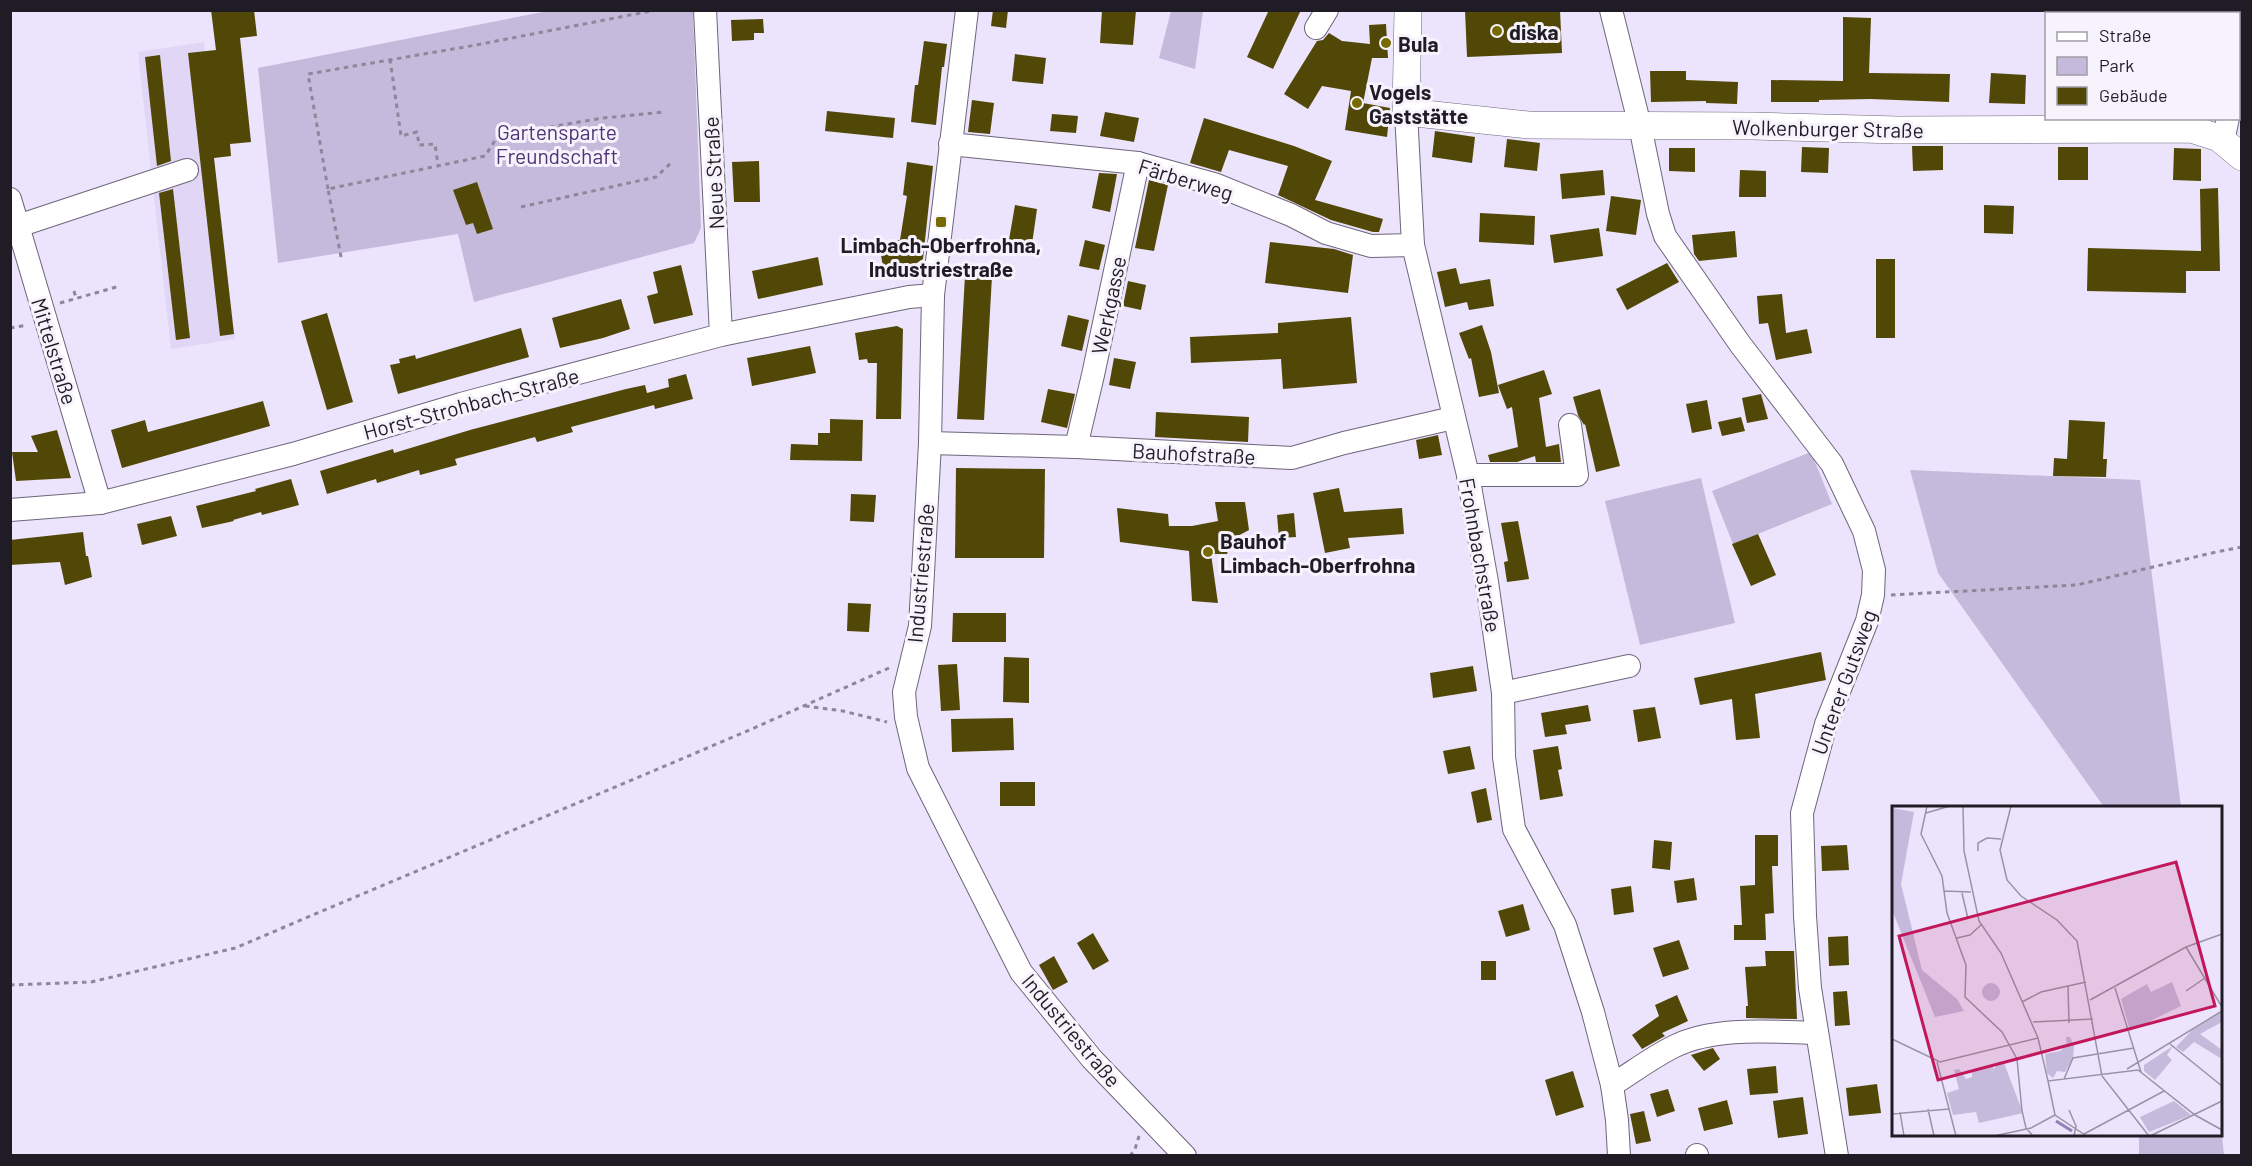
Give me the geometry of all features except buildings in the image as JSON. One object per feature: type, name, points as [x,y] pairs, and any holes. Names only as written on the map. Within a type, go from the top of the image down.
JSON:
[{"type":"main road","name":"Frohnbachstraße","points":[[1406,112],[1408,10]]},
{"type":"main road","name":"Wolkenburger Straße","points":[[1406,112],[1528,125],[1754,126],[1898,130],[2191,129],[2209,133],[2228,131],[2241,157]]},
{"type":"street","name":"Neue Straße","points":[[705,10],[721,335]]},
{"type":"street","name":"Industriestraße","points":[[967,10],[933,295],[930,443],[920,626],[904,692],[906,717],[918,768],[1022,972],[1092,1059],[1185,1155]]},
{"type":"street","name":"Unterer Gutsweg","points":[[1611,10],[1665,236],[1740,344],[1832,464],[1864,531],[1874,570],[1873,595],[1867,621],[1826,724],[1802,813],[1810,988],[1837,1155]]},
{"type":"street","name":"Frohnbachstraße","points":[[1406,112],[1413,245],[1468,475],[1488,582],[1503,693],[1504,758],[1514,829],[1564,925],[1593,1012],[1612,1085],[1617,1120],[1618,1155]]},
{"type":"street","name":"Färberweg","points":[[950,144],[1138,163],[1214,184],[1291,215],[1326,233],[1371,246],[1413,245]]},
{"type":"street","name":"Werkgasse","points":[[1076,447],[1138,163]]},
{"type":"street","points":[[18,226],[187,170]]},
{"type":"street","name":"Mittelstraße","points":[[10,199],[100,503]]},
{"type":"street","name":"Horst-Strohbach-Straße","points":[[10,510],[100,503],[293,454],[461,404],[721,335],[909,297],[933,295]]},
{"type":"street","name":"Bauhofstraße","points":[[930,443],[1076,447],[1292,458],[1344,443],[1453,418]]},
{"type":"street","points":[[1468,475],[1577,475],[1570,425]]},
{"type":"street","points":[[1503,693],[1629,666]]},
{"type":"street","points":[[1612,1085],[1676,1045],[1712,1035],[1753,1032],[1817,1033]]},
{"type":"path","points":[[341,257],[308,74],[476,45],[656,10]]},
{"type":"path","points":[[390,59],[400,136],[417,132],[419,145],[435,144],[438,166]]},
{"type":"path","points":[[328,189],[485,156],[498,136],[603,118],[664,112]]},
{"type":"path","points":[[521,207],[656,177],[672,162]]},
{"type":"path","points":[[42,308],[120,286]]},
{"type":"path","points":[[74,291],[76,298]]},
{"type":"path","points":[[1873,595],[2078,585],[2241,547]]},
{"type":"path","points":[[10,985],[92,982],[235,948],[804,706],[913,657]]},
{"type":"path","points":[[804,706],[843,711],[889,723],[911,739]]},
{"type":"shaded area","points":[[204,42],[214,158],[235,339],[171,349],[138,52]]},
{"type":"green space","points":[[2109,10],[2109,12],[2047,12]]},
{"type":"green space","name":"Gartensparte Freundschaft","points":[[548,11],[693,11],[701,228],[694,243],[474,302],[458,234],[278,263],[258,68]]},
{"type":"green space","points":[[1171,11],[1203,11],[1195,69],[1159,58]]},
{"type":"green space","points":[[1811,452],[1832,504],[1733,544],[1712,491]]},
{"type":"green space","points":[[1910,470],[2140,480],[2181,806],[2103,806],[1938,573]]},
{"type":"green space","points":[[1701,478],[1735,623],[1640,645],[1605,501]]},
{"type":"green space","points":[[2139,1136],[2222,1136],[2224,1155],[2139,1155]]},
{"type":"place","name":"diska","points":[[1497,31]]},
{"type":"place","name":"Bula","points":[[1386,43]]},
{"type":"place","name":"Vogels Gaststätte","points":[[1357,103]]},
{"type":"place","name":"Limbach-Oberfrohna, Industriestraße","points":[[941,222]]},
{"type":"place","name":"Bauhof Limbach-Oberfrohna","points":[[1208,552]]}]
